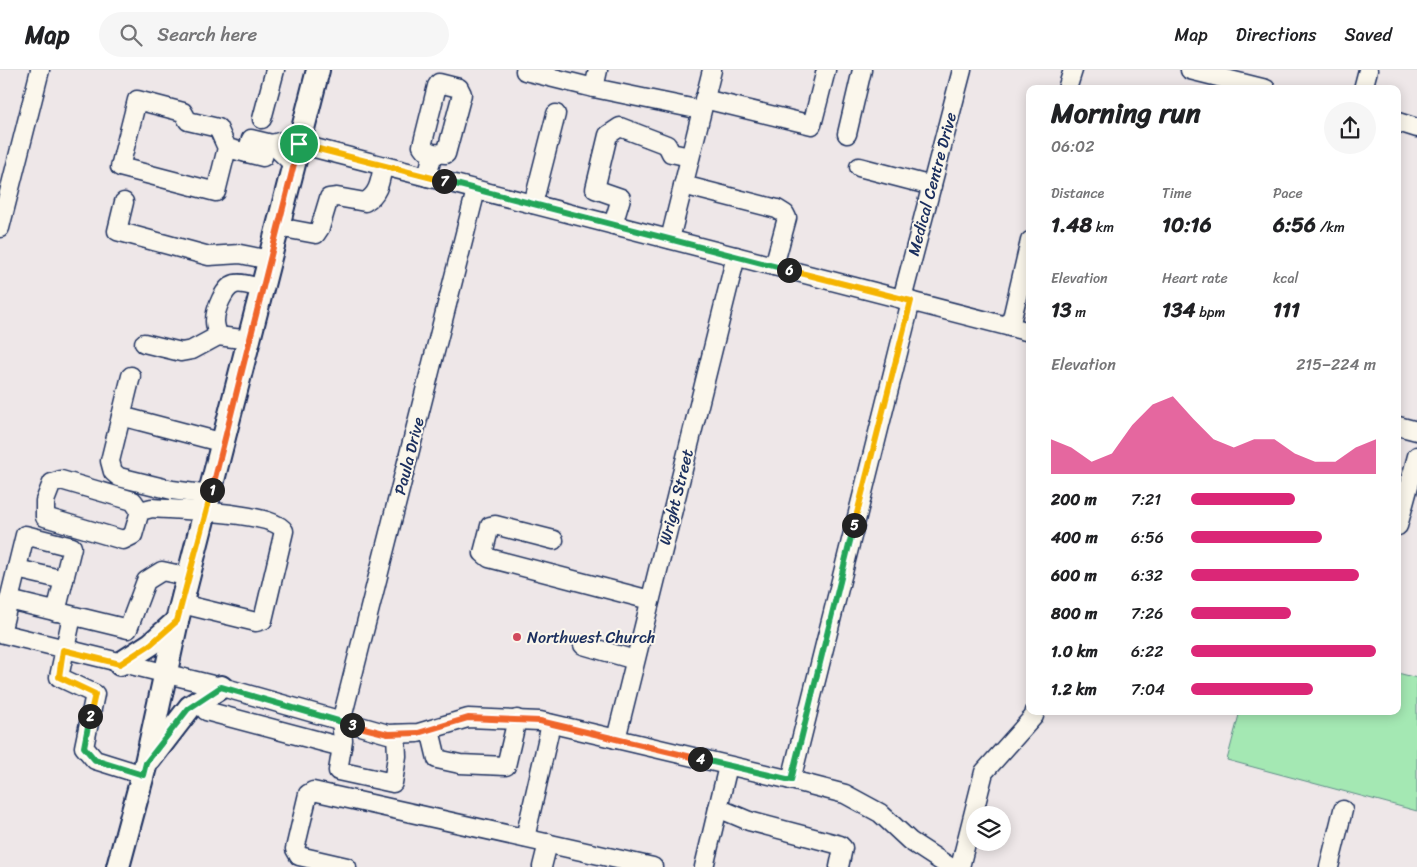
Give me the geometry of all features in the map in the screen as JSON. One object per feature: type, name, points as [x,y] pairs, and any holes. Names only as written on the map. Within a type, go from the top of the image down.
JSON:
[{"type":"main road","points":[[118,867],[144,769],[180,612],[318,70]]},
{"type":"main road","points":[[120,664],[151,644],[180,612]]},
{"type":"main road","points":[[144,769],[190,707],[221,687]]},
{"type":"street","points":[[0,228],[40,70]]},
{"type":"street","points":[[262,119],[274,70]]},
{"type":"street","points":[[524,70],[594,88],[812,125],[826,70]]},
{"type":"street","points":[[594,88],[598,70]]},
{"type":"street","points":[[670,239],[712,70]]},
{"type":"street","points":[[846,134],[862,70]]},
{"type":"street","name":"Medical Centre Drive","points":[[791,780],[932,186],[962,70]]},
{"type":"street","points":[[1068,85],[1073,70]]},
{"type":"street","points":[[1190,70],[1250,85]]},
{"type":"street","points":[[1364,85],[1368,70]]},
{"type":"street","points":[[137,100],[183,112],[188,121],[218,128],[227,148],[216,192],[120,167],[137,100]]},
{"type":"street","points":[[533,204],[556,114]]},
{"type":"street","points":[[1401,123],[1417,128]]},
{"type":"street","points":[[613,225],[621,198],[595,189],[608,135],[620,127],[667,144],[672,153],[690,157]]},
{"type":"street","points":[[227,148],[247,153],[251,139],[383,166],[1026,331]]},
{"type":"street","points":[[270,143],[298,148]]},
{"type":"street","points":[[427,177],[433,153]]},
{"type":"street","points":[[278,227],[316,234],[320,228],[329,198],[337,197],[365,202],[370,200],[378,191],[383,166]]},
{"type":"street","points":[[858,167],[932,186]]},
{"type":"street","points":[[683,185],[777,209],[785,214],[787,218],[774,266]]},
{"type":"street","name":"Paula Drive","points":[[396,734],[397,756],[393,783],[338,771],[342,747],[341,722],[476,190]]},
{"type":"street","points":[[124,202],[117,231],[209,256],[240,254],[270,260]]},
{"type":"street","name":"Wright Street","points":[[616,739],[736,256]]},
{"type":"street","points":[[1010,326],[1026,259]]},
{"type":"street","points":[[218,336],[214,322],[216,311],[223,296],[232,285],[238,283],[263,289]]},
{"type":"street","points":[[144,343],[181,352],[192,350],[218,336],[250,340]]},
{"type":"street","points":[[131,376],[110,461],[113,472],[119,477],[172,490],[228,512],[278,524],[282,527],[283,536],[265,616],[261,622],[180,612]]},
{"type":"street","points":[[121,416],[224,443]]},
{"type":"street","points":[[1401,427],[1417,431]]},
{"type":"street","points":[[1401,515],[1417,456]]},
{"type":"street","points":[[61,480],[133,501],[140,511],[133,535],[123,540],[45,517],[45,501],[52,483],[61,480]]},
{"type":"street","points":[[140,511],[152,508],[208,504]]},
{"type":"street","points":[[554,540],[494,525],[490,526],[484,553],[489,558],[650,600]]},
{"type":"street","points":[[144,769],[95,760],[84,747],[95,694],[59,677],[63,650],[64,580],[72,547],[25,535],[0,633],[63,650],[120,664],[221,687],[388,734],[430,730],[468,718],[516,719],[551,724],[791,780],[846,794],[880,813],[910,841],[950,867]]},
{"type":"street","points":[[16,568],[64,580]]},
{"type":"street","points":[[9,600],[128,629],[146,581],[162,571],[190,577]]},
{"type":"street","points":[[583,645],[635,660]]},
{"type":"street","points":[[246,722],[251,696]]},
{"type":"street","points":[[206,711],[342,747]]},
{"type":"street","points":[[960,867],[984,772],[1034,715]]},
{"type":"street","points":[[430,730],[437,759],[460,764],[506,766],[516,719]]},
{"type":"street","points":[[525,838],[551,724]]},
{"type":"street","points":[[704,867],[728,766]]},
{"type":"street","points":[[347,867],[299,856],[294,849],[308,794],[314,790],[653,867]]},
{"type":"street","points":[[718,808],[749,821],[840,845],[843,848],[839,867]]},
{"type":"street","points":[[1328,867],[1343,810]]},
{"type":"street","points":[[542,867],[548,843]]},
{"type":"green space","points":[[1401,674],[1417,678],[1417,811],[1227,760],[1239,715],[1401,715]]},
{"type":"place","name":"Northwest Church","points":[[517,637]]},
{"type":"route","points":[[299,144],[911,301],[791,780],[540,721],[468,718],[434,730],[418,733],[388,734],[221,687],[188,709],[176,723],[162,745],[146,763],[143,775],[95,760],[84,747],[95,694],[59,677],[63,650],[120,664],[151,644],[177,621],[299,144]]}]
